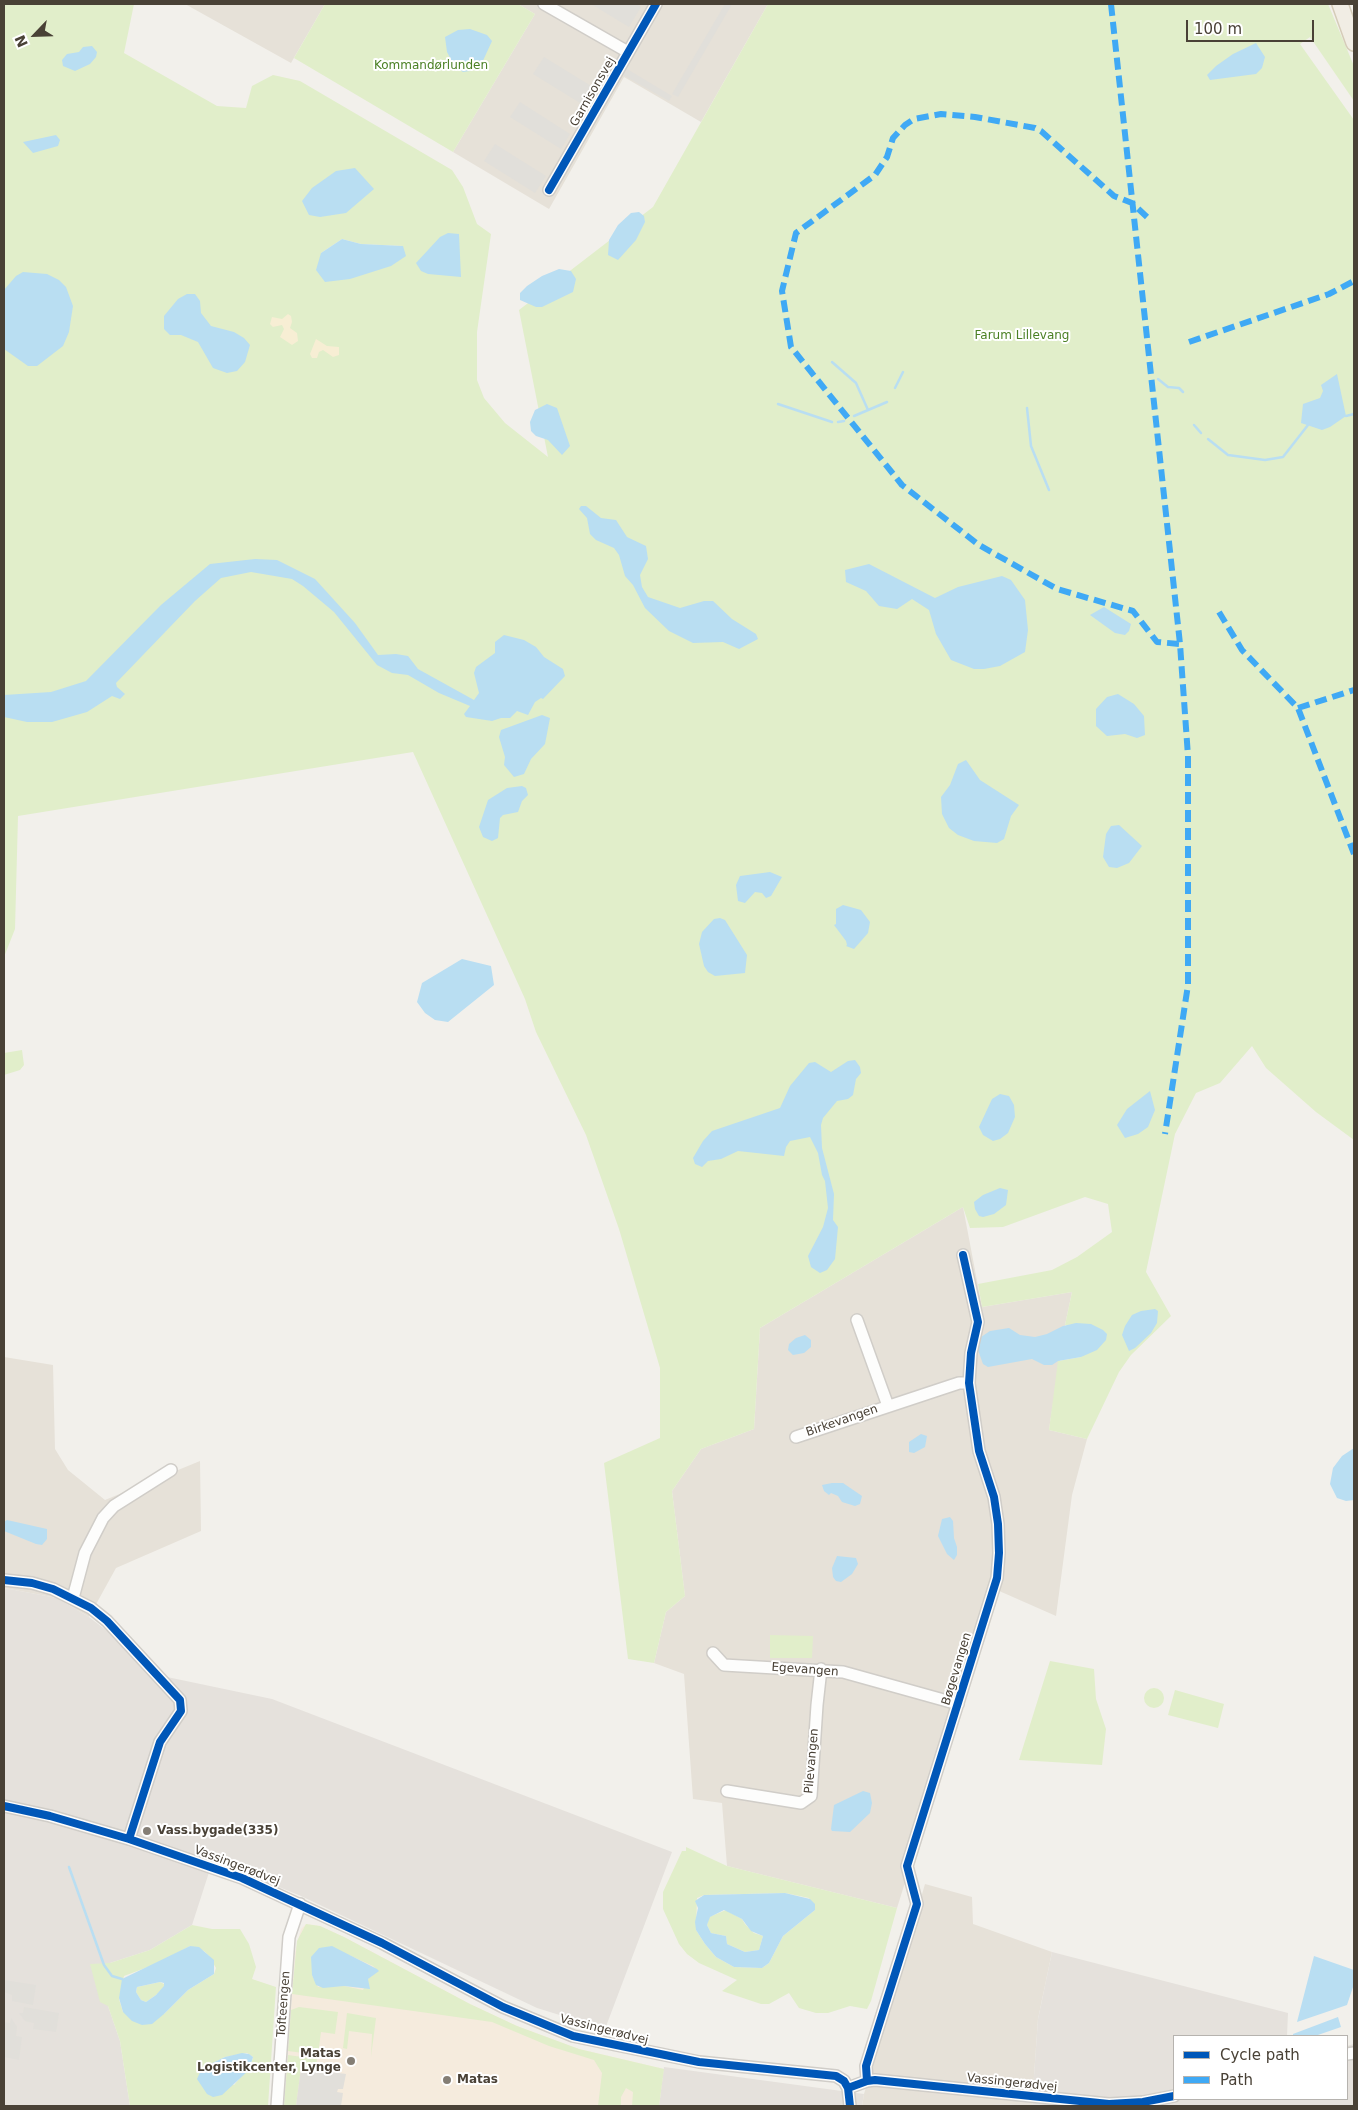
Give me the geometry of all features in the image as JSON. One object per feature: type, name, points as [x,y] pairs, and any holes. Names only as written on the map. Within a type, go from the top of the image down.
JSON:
[{"type":"main road","points":[[1340,4],[1354,43]]},
{"type":"street","points":[[544,4],[628,52]]},
{"type":"street","name":"Garnisonsvej","points":[[548,190],[656,4]]},
{"type":"street","name":"Bøgevangen","points":[[867,2081],[866,2066],[917,1904],[907,1866],[997,1578],[999,1553],[994,1497],[978,1451],[969,1383],[971,1354],[978,1322],[964,1255]]},
{"type":"street","name":"Birkevangen","points":[[857,1320],[888,1406]]},
{"type":"street","name":"Birkevangen","points":[[796,1437],[960,1383],[969,1383]]},
{"type":"street","points":[[73,1598],[85,1553],[103,1518],[114,1506],[171,1470]]},
{"type":"street","points":[[4,1580],[32,1583],[73,1598],[107,1621],[180,1700],[181,1712],[160,1742],[128,1840]]},
{"type":"street","name":"Egevangen","points":[[713,1654],[724,1666],[822,1669],[843,1672],[958,1704]]},
{"type":"street","name":"Pilevangen","points":[[727,1791],[801,1803],[811,1796],[817,1706],[822,1669]]},
{"type":"street","name":"Vassingerødvej","points":[[4,1806],[50,1816],[208,1865],[300,1904],[382,1943],[503,2007],[573,2036],[699,2062],[836,2076],[844,2081],[848,2088],[867,2081],[1109,2105],[1143,2102],[1173,2096]]},
{"type":"street","name":"Tofteengen","points":[[277,2106],[289,1936],[300,1904]]},
{"type":"street","points":[[848,2088],[850,2106]]},
{"type":"shaded area","points":[[185,4],[325,4],[291,63]]},
{"type":"shaded area","points":[[518,4],[768,4],[701,122],[624,77],[549,209],[453,152],[535,14]]},
{"type":"shaded area","points":[[591,4],[636,4],[641,7],[629,27]]},
{"type":"shaded area","points":[[725,4],[732,4],[678,97],[672,94]]},
{"type":"shaded area","points":[[544,57],[596,89],[585,106],[533,74]]},
{"type":"shaded area","points":[[627,69],[672,96],[669,101],[623,75]]},
{"type":"shaded area","points":[[520,102],[570,134],[561,149],[510,117]]},
{"type":"shaded area","points":[[495,144],[546,176],[535,193],[484,161]]},
{"type":"shaded area","points":[[963,1207],[982,1307],[1072,1292],[1049,1430],[1087,1439],[1072,1495],[1056,1616],[997,1590],[897,1908],[727,1866],[722,1803],[693,1799],[684,1674],[654,1663],[666,1612],[685,1596],[672,1491],[701,1449],[754,1429],[760,1328]]},
{"type":"shaded area","points":[[4,1357],[53,1365],[55,1449],[68,1470],[105,1500],[200,1461],[201,1531],[116,1568],[89,1617],[57,1598],[4,1588]]},
{"type":"shaded area","points":[[4,1588],[57,1598],[89,1617],[167,1677],[272,1699],[672,1852],[605,2029],[537,2008],[301,1896],[213,1860],[192,1925],[150,1950],[110,1963],[108,2006],[120,2041],[130,2106],[4,2106]]},
{"type":"shaded area","points":[[925,1884],[972,1897],[973,1924],[1052,1952],[1038,2019],[1032,2105],[862,2106]]},
{"type":"shaded area","points":[[306,1924],[320,1926],[344,1937],[470,2004],[517,2026],[579,2049],[664,2069],[659,2106],[284,2106],[295,1952],[301,1929]]},
{"type":"shaded area","points":[[1052,1952],[1288,2013],[1287,2035],[1173,2035],[1173,2100],[1348,2100],[1348,2046],[1354,2044],[1354,2106],[994,2106],[995,2104],[1032,2105],[1038,2019]]},
{"type":"shaded area","points":[[4,1980],[36,1985],[33,2005],[12,2001],[12,1995],[4,1992]]},
{"type":"shaded area","points":[[24,2007],[59,2013],[56,2032],[33,2029],[34,2023],[25,2021],[19,2013],[23,2013]]},
{"type":"shaded area","points":[[11,2018],[17,2027],[16,2036],[22,2037],[19,2060],[4,2057],[4,2022],[10,2023]]},
{"type":"shaded area","points":[[664,2067],[864,2094],[862,2106],[659,2106]]},
{"type":"shaded area","points":[[301,2068],[346,2074],[343,2089],[338,2089],[337,2092],[343,2093],[341,2106],[296,2106]]},
{"type":"green space","name":"Farum Lillevang","points":[[4,4],[134,4],[124,53],[217,106],[246,108],[252,86],[273,75],[300,81],[452,170],[463,187],[477,224],[491,234],[477,332],[477,380],[484,398],[505,423],[548,457],[519,310],[653,207],[768,4],[1328,4],[1354,66],[1354,101],[1310,37],[1300,44],[1354,120],[1354,1140],[1316,1112],[1266,1068],[1252,1046],[1220,1083],[1196,1093],[1175,1134],[1146,1272],[1171,1316],[1131,1355],[1119,1372],[1087,1439],[1049,1430],[1058,1361],[1081,1357],[1091,1324],[1065,1325],[1072,1292],[982,1307],[978,1284],[1052,1270],[1077,1257],[1112,1232],[1108,1204],[1085,1197],[1003,1227],[970,1228],[963,1207],[760,1328],[754,1429],[701,1449],[672,1491],[685,1596],[666,1612],[654,1663],[628,1659],[604,1463],[660,1438],[660,1368],[619,1229],[586,1135],[536,1032],[525,999],[413,752],[18,816],[15,929],[4,957]],"holes":[[[342,239],[361,244],[403,246],[321,253]]]},
{"type":"green space","name":"Kommandørlunden","points":[[325,4],[518,4],[535,14],[453,152],[294,58]]},
{"type":"green space","points":[[22,1050],[24,1065],[20,1070],[4,1075],[4,1053]]},
{"type":"green space","points":[[770,1635],[813,1636],[812,1658],[770,1658]]},
{"type":"green space","points":[[1050,1661],[1094,1669],[1096,1699],[1106,1729],[1102,1765],[1019,1760]]},
{"type":"green space","points":[[1154,1688],[1161,1691],[1164,1698],[1161,1705],[1154,1708],[1147,1705],[1144,1698],[1147,1691]]},
{"type":"green space","points":[[1175,1690],[1224,1704],[1218,1728],[1168,1715]]},
{"type":"green space","points":[[686,1847],[727,1866],[897,1908],[871,2001],[867,2009],[850,2006],[828,2013],[816,2013],[799,2008],[789,1993],[769,2004],[761,2004],[722,1991],[737,1980],[699,1963],[687,1954],[679,1944],[663,1909],[663,1892],[682,1851],[686,1851]],"holes":[[[785,1893],[809,1898],[815,1910],[783,1936],[769,1963],[762,1968],[734,1967],[716,1957],[696,1930],[697,1898],[704,1895]]]},
{"type":"green space","points":[[726,1910],[742,1919],[754,1933],[763,1936],[759,1950],[745,1952],[727,1944],[726,1936],[711,1933],[707,1925],[709,1917]]},
{"type":"green space","points":[[306,1924],[320,1926],[470,2004],[517,2026],[579,2049],[664,2069],[659,2106],[632,2106],[633,2092],[626,2088],[621,2097],[621,2106],[598,2106],[602,2073],[594,2060],[549,2046],[492,2022],[292,1994],[297,1941]],"holes":[[[349,1955],[373,1966],[378,1971],[368,1979],[363,1990],[344,1986],[318,1987],[312,1975]]]},
{"type":"green space","points":[[192,1925],[212,1929],[240,1929],[249,1944],[256,1967],[252,1979],[276,1987],[268,2106],[130,2106],[120,2041],[108,2006],[100,2002],[90,1964],[110,1963],[150,1950]],"holes":[[[190,1946],[204,1951],[209,1956],[216,1968],[214,1974],[188,1990],[164,2014],[123,2012],[119,1999],[124,1976],[156,1964]],[[247,2053],[253,2057],[251,2065],[234,2085],[202,2068],[225,2057]]]},
{"type":"green space","points":[[160,1982],[164,1984],[164,1988],[146,2002],[141,2000],[136,1992],[137,1987]]},
{"type":"green space","points":[[299,2007],[338,2012],[335,2034],[321,2032],[318,2055],[288,2051],[291,2010]]},
{"type":"green space","points":[[347,2013],[376,2018],[371,2057],[372,2034],[349,2031],[347,2049],[343,2048]]},
{"type":"green space","points":[[288,2055],[317,2059],[316,2070],[301,2068],[296,2106],[284,2106]]},
{"type":"sand","points":[[288,314],[291,316],[292,322],[290,328],[297,333],[298,341],[292,345],[280,337],[284,329],[282,325],[273,327],[270,324],[272,317],[282,319]]},
{"type":"sand","points":[[316,339],[327,346],[339,347],[339,355],[333,357],[323,350],[319,352],[317,358],[312,358],[310,354]]},
{"type":"water","points":[[470,29],[487,35],[492,41],[481,65],[470,71],[463,72],[455,67],[447,52],[445,37],[458,30]]},
{"type":"water","points":[[1256,43],[1265,57],[1262,68],[1256,74],[1210,80],[1207,75],[1216,66],[1233,54]]},
{"type":"water","points":[[92,46],[97,52],[96,57],[90,64],[75,71],[63,66],[62,60],[67,54],[79,52],[83,47]]},
{"type":"water","points":[[56,135],[60,140],[58,146],[33,153],[23,142]]},
{"type":"water","points":[[355,168],[374,189],[346,213],[320,217],[309,215],[302,201],[312,188],[336,171]]},
{"type":"water","points":[[639,212],[644,216],[645,222],[636,240],[618,260],[608,255],[609,240],[618,225],[631,213]]},
{"type":"water","points":[[448,233],[459,234],[461,277],[428,274],[421,271],[416,263],[440,237]]},
{"type":"water","points":[[342,239],[361,244],[403,246],[406,256],[391,266],[350,279],[325,282],[316,270],[321,253]]},
{"type":"water","points":[[559,269],[571,271],[576,279],[573,292],[542,307],[536,307],[520,300],[520,293],[527,286],[542,276]]},
{"type":"water","points":[[23,272],[47,274],[59,280],[66,287],[73,306],[69,332],[63,346],[37,366],[28,366],[4,349],[4,290],[16,276]]},
{"type":"water","points":[[187,294],[195,294],[200,301],[201,313],[211,326],[234,332],[244,338],[250,345],[245,362],[237,371],[227,373],[213,368],[198,342],[181,335],[170,335],[164,329],[164,316],[178,299]]},
{"type":"water","points":[[1337,374],[1346,416],[1322,430],[1301,423],[1303,404],[1320,398],[1323,391],[1321,385]]},
{"type":"water","points":[[547,404],[557,408],[570,446],[562,455],[548,440],[536,436],[531,431],[530,422],[535,410]]},
{"type":"water","points":[[581,506],[586,506],[601,518],[616,520],[627,537],[646,546],[648,559],[640,575],[642,587],[648,597],[680,608],[704,601],[713,601],[732,619],[756,634],[758,639],[739,649],[723,642],[693,643],[669,631],[645,608],[633,585],[625,576],[619,555],[614,548],[596,540],[590,534],[587,518],[579,509]]},
{"type":"water","points":[[255,559],[277,560],[315,579],[355,623],[378,655],[396,654],[408,656],[418,669],[474,700],[479,693],[474,673],[476,667],[495,653],[495,642],[504,635],[524,640],[536,647],[544,657],[563,669],[565,676],[543,699],[541,698],[535,702],[528,715],[517,711],[510,718],[492,721],[466,717],[464,714],[470,706],[439,693],[408,675],[392,673],[377,665],[334,612],[303,586],[292,579],[251,572],[221,578],[195,601],[116,683],[117,687],[125,694],[120,699],[112,696],[87,712],[52,722],[27,722],[4,717],[4,695],[51,692],[86,681],[161,605],[210,564]]},
{"type":"water","points":[[869,564],[935,598],[958,587],[1002,576],[1011,580],[1025,600],[1028,630],[1025,652],[1000,666],[984,669],[974,669],[951,660],[936,634],[929,610],[912,599],[897,609],[879,606],[866,591],[846,582],[845,570]]},
{"type":"water","points":[[1104,607],[1131,624],[1129,631],[1125,635],[1115,633],[1090,615]]},
{"type":"water","points":[[1118,694],[1134,704],[1144,716],[1145,735],[1137,738],[1125,734],[1107,736],[1096,726],[1096,709],[1107,697]]},
{"type":"water","points":[[542,715],[550,718],[545,744],[531,759],[524,774],[514,777],[504,765],[505,757],[499,737],[501,730]]},
{"type":"water","points":[[966,760],[980,780],[1019,805],[1011,816],[1004,839],[997,843],[974,841],[958,835],[949,828],[942,814],[941,797],[950,785],[958,764]]},
{"type":"water","points":[[522,786],[526,788],[528,795],[522,801],[518,812],[503,815],[500,818],[498,838],[492,841],[483,837],[479,827],[488,800],[507,788]]},
{"type":"water","points":[[1119,825],[1142,846],[1129,863],[1117,868],[1109,867],[1103,857],[1106,834],[1111,826]]},
{"type":"water","points":[[770,872],[782,877],[771,896],[766,898],[762,893],[755,892],[745,903],[738,901],[736,885],[740,876]]},
{"type":"water","points":[[843,905],[861,910],[870,922],[868,933],[854,949],[846,946],[846,941],[834,925],[836,924],[836,909]]},
{"type":"water","points":[[720,918],[725,920],[747,955],[745,973],[715,976],[708,972],[704,966],[699,944],[702,932],[714,919]]},
{"type":"water","points":[[462,959],[491,966],[494,985],[448,1022],[435,1020],[425,1013],[417,1002],[422,983]]},
{"type":"water","points":[[855,1060],[860,1067],[861,1073],[856,1079],[853,1095],[848,1099],[837,1101],[823,1118],[821,1125],[822,1148],[834,1194],[833,1220],[838,1227],[835,1259],[827,1270],[820,1273],[811,1267],[808,1256],[823,1227],[828,1208],[825,1181],[818,1153],[810,1137],[790,1141],[784,1156],[738,1151],[721,1159],[708,1161],[702,1167],[695,1164],[693,1158],[703,1141],[712,1131],[780,1108],[790,1086],[809,1063],[815,1062],[831,1072],[848,1061]]},
{"type":"water","points":[[1150,1091],[1155,1110],[1148,1127],[1138,1134],[1125,1138],[1117,1125],[1127,1109]]},
{"type":"water","points":[[1000,1094],[1009,1096],[1014,1105],[1015,1117],[1008,1133],[1000,1139],[993,1141],[983,1135],[979,1127],[992,1099]]},
{"type":"water","points":[[1000,1188],[1008,1190],[1006,1205],[994,1214],[983,1217],[979,1216],[974,1202],[983,1195]]},
{"type":"water","points":[[1155,1309],[1158,1311],[1157,1323],[1151,1333],[1129,1351],[1122,1335],[1125,1326],[1132,1315],[1141,1311]]},
{"type":"water","points":[[1076,1323],[1091,1324],[1103,1330],[1107,1334],[1106,1340],[1097,1350],[1081,1357],[1058,1361],[1052,1365],[1044,1365],[1032,1359],[988,1367],[983,1364],[978,1350],[981,1337],[990,1331],[1009,1328],[1020,1335],[1035,1337]]},
{"type":"water","points":[[805,1335],[811,1340],[811,1347],[804,1353],[793,1355],[788,1350],[789,1344],[796,1338]]},
{"type":"water","points":[[921,1434],[927,1436],[925,1447],[914,1453],[909,1452],[909,1442]]},
{"type":"water","points":[[1354,1448],[1354,1500],[1346,1501],[1337,1498],[1330,1484],[1333,1468],[1342,1456]]},
{"type":"water","points":[[843,1483],[862,1496],[860,1504],[855,1506],[842,1502],[838,1496],[831,1493],[829,1495],[824,1491],[822,1485]]},
{"type":"water","points":[[950,1517],[953,1521],[954,1538],[957,1547],[957,1555],[954,1560],[947,1554],[938,1536],[942,1519]]},
{"type":"water","points":[[7,1520],[47,1529],[47,1539],[42,1545],[36,1544],[4,1531],[4,1522]]},
{"type":"water","points":[[837,1556],[856,1558],[858,1564],[852,1574],[841,1582],[836,1581],[833,1577],[832,1568]]},
{"type":"water","points":[[863,1791],[870,1793],[872,1803],[870,1813],[850,1832],[832,1831],[834,1805]]},
{"type":"water","points":[[785,1893],[810,1899],[815,1904],[815,1910],[783,1936],[769,1963],[762,1968],[734,1967],[716,1957],[696,1930],[695,1922],[698,1908],[695,1901],[704,1895]],"holes":[[[724,1910],[742,1919],[751,1931],[763,1936],[759,1950],[745,1952],[727,1944],[726,1936],[711,1933],[707,1925],[710,1917]]]},
{"type":"water","points":[[190,1946],[199,1947],[214,1960],[214,1974],[188,1990],[152,2024],[142,2025],[132,2021],[123,2012],[119,1998],[122,1979]],"holes":[[[160,1982],[164,1983],[164,1986],[156,1995],[146,2002],[141,2000],[136,1992],[137,1987]]]},
{"type":"water","points":[[332,1946],[379,1971],[368,1979],[370,1989],[344,1986],[323,1988],[316,1985],[312,1975],[311,1957],[319,1948]]},
{"type":"water","points":[[1314,1956],[1354,1970],[1354,1984],[1347,2005],[1297,2022]]},
{"type":"water","points":[[1338,2017],[1341,2027],[1318,2035],[1293,2034]]},
{"type":"water","points":[[242,2053],[253,2057],[249,2070],[222,2095],[213,2097],[207,2094],[197,2079],[202,2068],[225,2057]]},
{"type":"waterway","points":[[832,362],[856,383],[868,410]]},
{"type":"waterway","points":[[895,388],[903,372]]},
{"type":"waterway","points":[[1158,379],[1168,387],[1179,388],[1183,392]]},
{"type":"waterway","points":[[854,416],[887,402]]},
{"type":"waterway","points":[[778,404],[832,422]]},
{"type":"waterway","points":[[1027,408],[1031,446],[1049,490]]},
{"type":"waterway","points":[[1346,416],[1354,414]]},
{"type":"waterway","points":[[838,422],[844,421]]},
{"type":"waterway","points":[[1194,425],[1201,433]]},
{"type":"waterway","points":[[1208,439],[1228,455],[1265,460],[1283,457],[1308,425]]},
{"type":"waterway","points":[[69,1867],[104,1965],[112,1976],[122,1979]]},
{"type":"marked path","points":[[1111,4],[1180,644],[1188,756],[1188,985],[1165,1134]]},
{"type":"marked path","points":[[1147,217],[1132,203],[1114,196],[1041,131],[1035,128],[975,117],[941,114],[914,119],[905,125],[893,138],[887,157],[875,175],[796,233],[782,291],[791,347],[902,485],[979,545],[1057,589],[1133,611],[1157,642],[1180,644]]},
{"type":"marked path","points":[[1189,342],[1329,294],[1354,281]]},
{"type":"marked path","points":[[1219,612],[1242,650],[1298,708],[1354,854]]},
{"type":"marked path","points":[[1298,708],[1354,690]]},
{"type":"cycle path","points":[[549,190],[656,4]]},
{"type":"cycle path","points":[[867,2081],[866,2066],[917,1904],[907,1866],[997,1578],[999,1553],[998,1524],[994,1497],[979,1451],[969,1383],[971,1353],[978,1322],[963,1255]]},
{"type":"cycle path","points":[[4,1580],[32,1583],[53,1589],[91,1608],[107,1621],[180,1700],[181,1711],[160,1742],[129,1839]]},
{"type":"cycle path","points":[[4,1806],[50,1816],[129,1839],[242,1878],[382,1943],[503,2007],[573,2036],[699,2062],[836,2076],[844,2081],[848,2088],[850,2106]]},
{"type":"cycle path","points":[[848,2088],[875,2080],[1109,2104],[1143,2102],[1173,2096]]},
{"type":"place","name":"Vass.bygade(335)","points":[[147,1831]]},
{"type":"place","name":"Matas Logistikcenter, Lynge","points":[[351,2061]]},
{"type":"place","name":"Matas","points":[[447,2080]]}]
